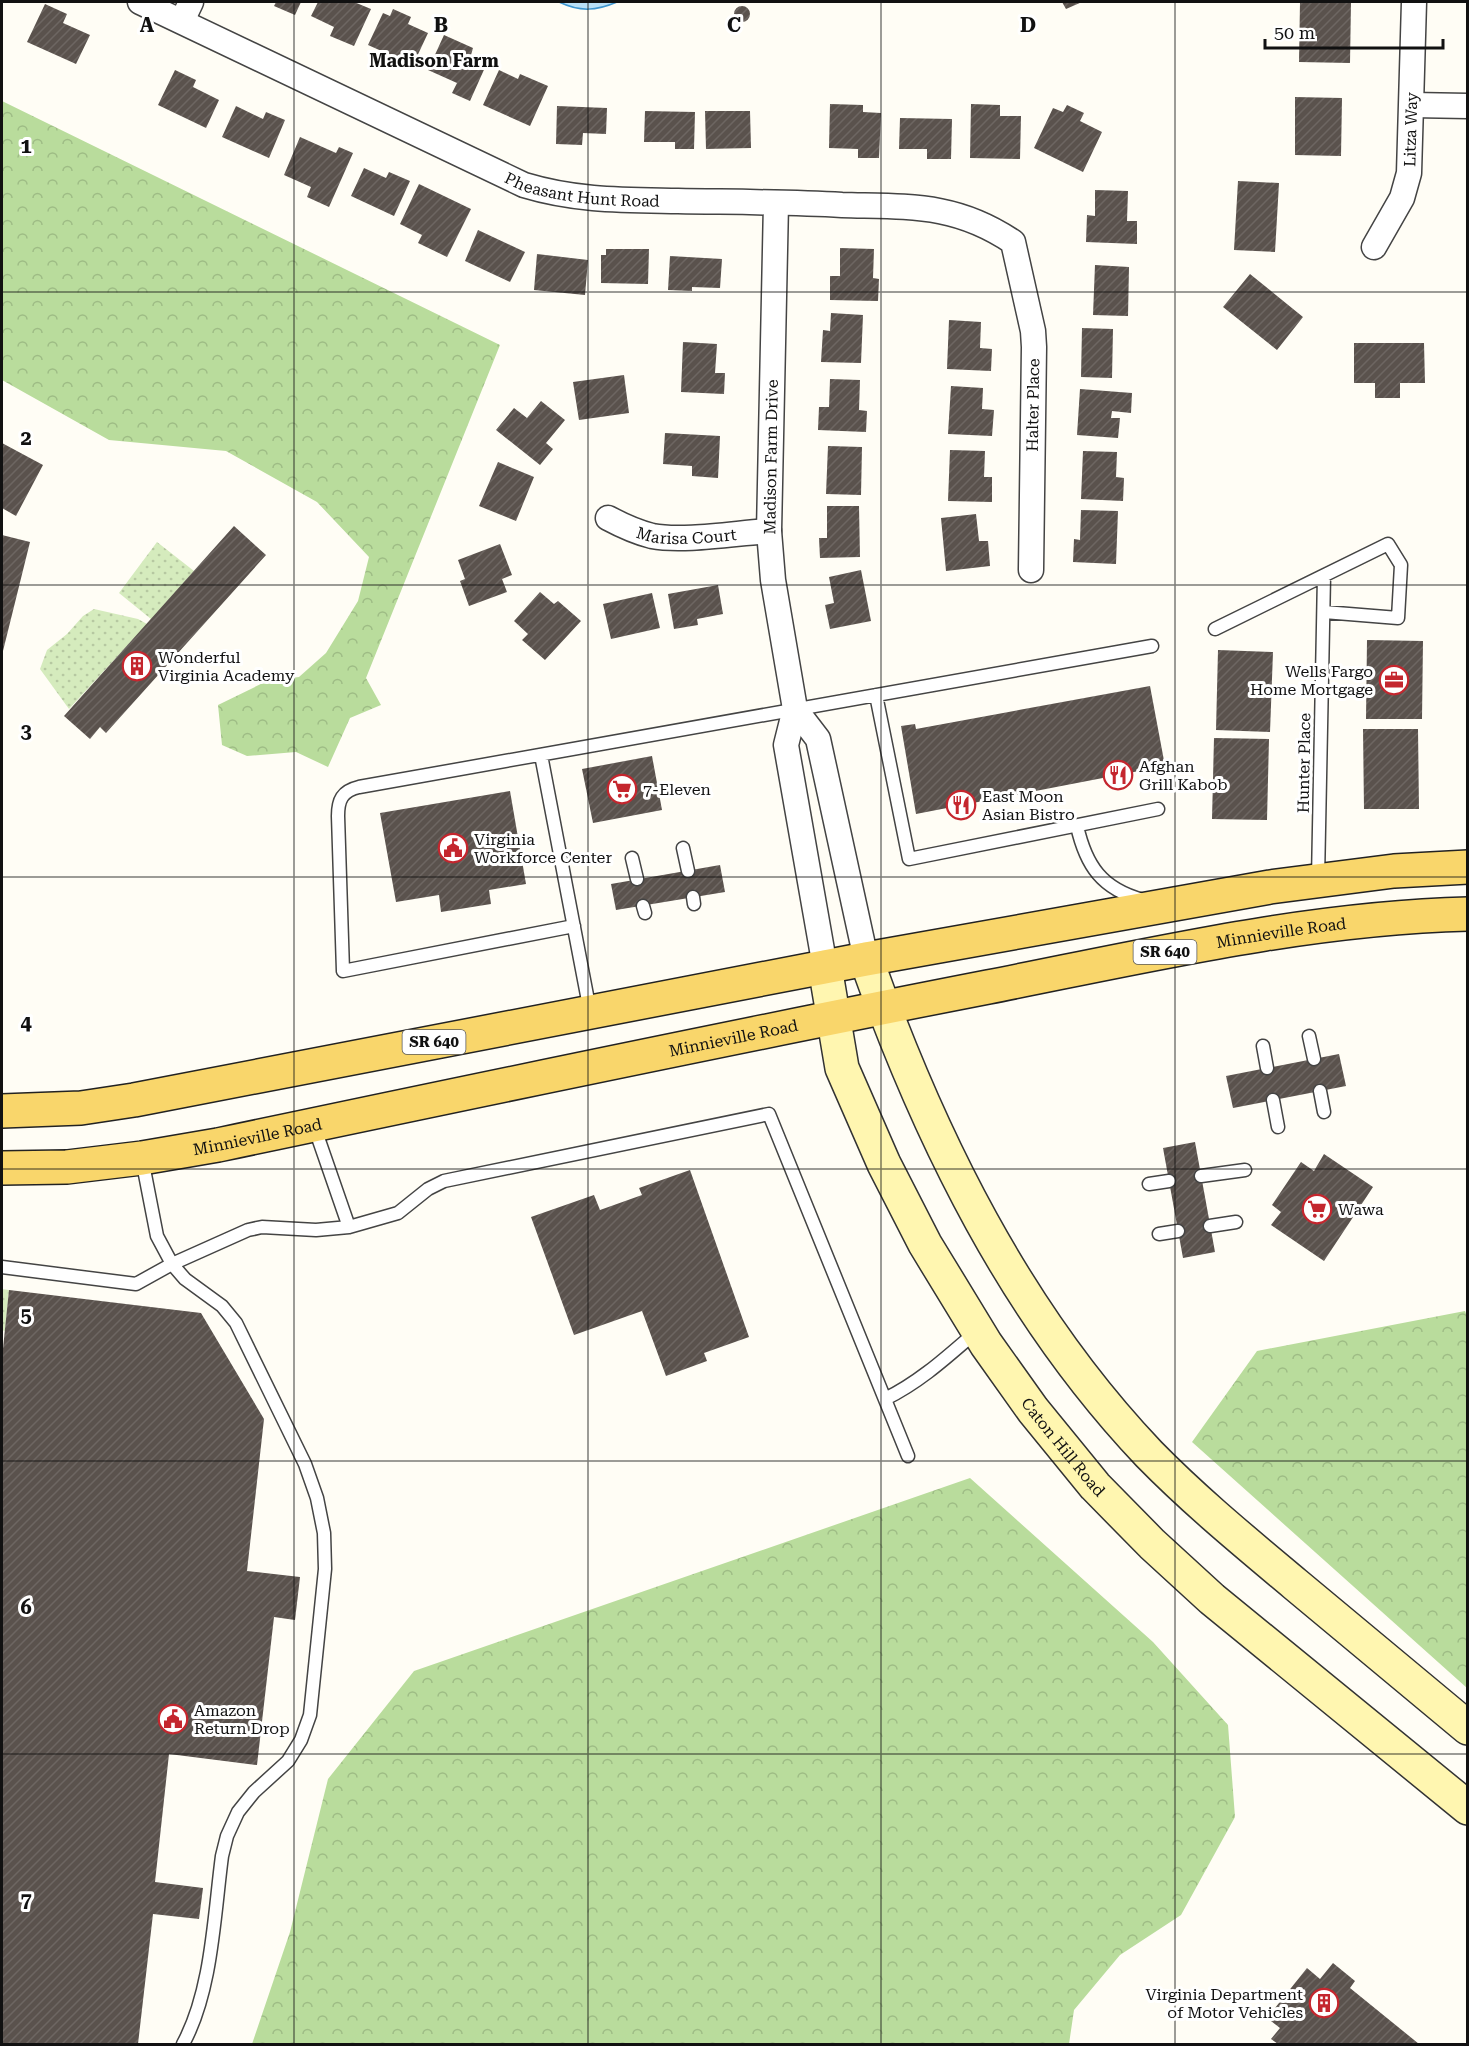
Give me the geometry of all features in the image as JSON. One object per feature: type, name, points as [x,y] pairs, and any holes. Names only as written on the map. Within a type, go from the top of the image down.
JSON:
[{"type":"main road","name":"SR 640","points":[[2,1111],[81,1108],[134,1100],[866,959],[1318,880],[1394,871],[1467,867]]},
{"type":"main road","name":"Minnieville Road","points":[[2,1168],[67,1167],[142,1158],[218,1145],[832,1017],[1267,934],[1414,916],[1467,914]]},
{"type":"main road","points":[[866,959],[883,1007],[937,1134],[975,1212],[1037,1315],[1085,1380],[1148,1453],[1206,1509],[1467,1728]]},
{"type":"main road","name":"Caton Hill Road","points":[[825,967],[842,1068],[884,1164],[926,1244],[978,1330],[1033,1410],[1095,1486],[1152,1544],[1212,1599],[1467,1808]]},
{"type":"street","name":"Pheasant Hunt Road","points":[[140,2],[187,11],[524,185],[555,194],[593,199],[926,208],[960,215],[992,228],[1012,242]]},
{"type":"street","name":"Litza Way","points":[[1374,247],[1402,198],[1409,173],[1414,2]]},
{"type":"street","points":[[1412,105],[1467,106]]},
{"type":"street","name":"Madison Farm Drive","points":[[776,203],[769,531],[773,580],[795,710],[786,745],[825,967]]},
{"type":"street","name":"Halter Place","points":[[1012,242],[1033,332],[1034,347],[1031,570]]},
{"type":"street","name":"Marisa Court","points":[[608,518],[629,529],[653,536],[675,538],[769,531]]},
{"type":"street","name":"Madison Farm Drive","points":[[795,710],[818,739],[866,959]]},
{"type":"lane","points":[[1215,629],[1388,544],[1401,565],[1398,618],[1324,612]]},
{"type":"lane","name":"Hunter Place","points":[[1318,880],[1324,576]]},
{"type":"lane","points":[[574,926],[343,971],[338,805],[345,792],[359,787],[1152,646]]},
{"type":"lane","points":[[876,695],[909,859],[1158,809]]},
{"type":"lane","points":[[541,755],[590,1012]]},
{"type":"lane","points":[[1077,826],[1088,862],[1097,873],[1119,891],[1165,904],[1186,902]]},
{"type":"lane","points":[[683,848],[688,871]]},
{"type":"lane","points":[[632,858],[637,879]]},
{"type":"lane","points":[[1309,1036],[1314,1059]]},
{"type":"lane","points":[[1263,1046],[1267,1068]]},
{"type":"lane","points":[[1320,1091],[1324,1112]]},
{"type":"lane","points":[[1273,1100],[1278,1127]]},
{"type":"lane","points":[[2,1267],[136,1284],[172,1264],[248,1230],[262,1227],[316,1230],[349,1227],[398,1213],[428,1189],[444,1181],[769,1114],[908,1456]]},
{"type":"lane","points":[[313,1125],[349,1227]]},
{"type":"lane","points":[[142,1158],[157,1236],[172,1264],[185,1279],[222,1306],[236,1323],[305,1464],[317,1498],[324,1533],[326,1569],[310,1715],[302,1740],[288,1761],[254,1792],[238,1812],[227,1836],[222,1856],[203,1996],[194,2025],[183,2044]]},
{"type":"lane","points":[[1201,1176],[1245,1170]]},
{"type":"lane","points":[[1149,1184],[1169,1181]]},
{"type":"lane","points":[[1210,1226],[1236,1222]]},
{"type":"lane","points":[[1160,1234],[1178,1231]]},
{"type":"lane","points":[[885,1399],[925,1375],[978,1330]]},
{"type":"green space","points":[[2,101],[500,345],[366,678],[381,705],[350,718],[328,767],[296,752],[247,756],[222,745],[218,705],[267,681],[299,677],[326,653],[358,601],[369,557],[317,502],[226,451],[109,440],[2,380]]},
{"type":"green space","points":[[157,542],[194,571],[151,619],[119,593]]},
{"type":"green space","points":[[94,609],[138,619],[147,624],[69,709],[40,669],[47,650],[67,634],[83,616]]},
{"type":"green space","points":[[2,1289],[9,1290],[5,1331],[2,1330]]},
{"type":"green space","points":[[1465,1311],[1468,1319],[1467,1688],[1192,1442],[1257,1351]]},
{"type":"green space","points":[[970,1478],[1153,1642],[1228,1725],[1235,1817],[1181,1915],[1120,1955],[1074,2010],[1069,2044],[252,2044],[290,1932],[328,1779],[414,1671]]},
{"type":"water","points":[[559,2],[617,2],[602,7],[581,9]]},
{"type":"building","points":[[276,2],[301,2],[295,15],[274,6]]},
{"type":"building","points":[[318,2],[354,2],[371,9],[354,46],[330,36],[334,27],[311,16]]},
{"type":"building","points":[[1062,2],[1082,2],[1066,9]]},
{"type":"building","points":[[1300,2],[1351,2],[1350,63],[1299,62]]},
{"type":"building","points":[[45,4],[67,14],[63,23],[90,35],[76,64],[27,42]]},
{"type":"building","points":[[739,6],[745,6],[750,14],[748,20],[739,22],[734,17],[734,11]]},
{"type":"building","points":[[393,9],[411,17],[408,24],[428,33],[413,65],[368,45],[383,13],[390,16]]},
{"type":"building","points":[[444,35],[473,48],[471,55],[487,63],[470,101],[452,93],[457,83],[428,70]]},
{"type":"building","points":[[175,70],[196,80],[193,87],[219,100],[206,128],[158,105]]},
{"type":"building","points":[[499,70],[518,79],[520,74],[548,86],[530,126],[483,105]]},
{"type":"building","points":[[1295,97],[1342,98],[1341,156],[1295,155]]},
{"type":"building","points":[[830,104],[863,105],[863,112],[881,113],[879,158],[858,158],[858,149],[829,148]]},
{"type":"building","points":[[971,104],[1000,105],[1000,116],[1021,116],[1020,159],[970,158]]},
{"type":"building","points":[[1067,105],[1084,113],[1080,121],[1102,132],[1083,172],[1034,148],[1053,108],[1063,112]]},
{"type":"building","points":[[236,106],[263,119],[266,112],[285,120],[269,158],[222,137]]},
{"type":"building","points":[[557,106],[607,108],[606,134],[583,133],[582,145],[556,144]]},
{"type":"building","points":[[645,111],[695,112],[694,149],[675,149],[675,142],[644,142]]},
{"type":"building","points":[[705,111],[750,111],[751,148],[706,149]]},
{"type":"building","points":[[900,118],[952,119],[951,159],[927,159],[927,149],[899,149]]},
{"type":"building","points":[[300,137],[336,153],[339,147],[353,153],[329,207],[307,197],[311,187],[284,175]]},
{"type":"building","points":[[364,168],[386,178],[389,172],[410,181],[394,216],[351,196]]},
{"type":"building","points":[[1238,181],[1279,183],[1275,252],[1234,250]]},
{"type":"building","points":[[419,184],[471,209],[447,257],[418,243],[422,235],[400,224]]},
{"type":"building","points":[[1095,190],[1128,191],[1127,221],[1137,221],[1137,244],[1086,242],[1087,215],[1095,216]]},
{"type":"building","points":[[478,230],[525,252],[510,282],[465,261]]},
{"type":"building","points":[[840,248],[874,249],[873,278],[879,279],[878,301],[830,300],[830,276],[840,276]]},
{"type":"building","points":[[606,249],[649,249],[648,284],[601,283],[601,255],[606,255]]},
{"type":"building","points":[[537,254],[588,260],[585,295],[534,290]]},
{"type":"building","points":[[670,256],[722,259],[720,288],[692,287],[692,291],[668,290]]},
{"type":"building","points":[[1095,265],[1129,267],[1128,316],[1093,315]]},
{"type":"building","points":[[1250,274],[1303,317],[1277,350],[1223,307]]},
{"type":"building","points":[[831,313],[863,315],[861,363],[821,362],[823,330],[830,331]]},
{"type":"building","points":[[949,320],[981,322],[980,348],[992,349],[991,371],[947,369]]},
{"type":"building","points":[[1082,328],[1113,329],[1112,378],[1081,377]]},
{"type":"building","points":[[683,342],[717,344],[715,373],[725,373],[724,394],[681,392]]},
{"type":"building","points":[[1354,343],[1424,343],[1425,383],[1400,383],[1400,398],[1375,398],[1375,383],[1354,383]]},
{"type":"building","points":[[624,375],[629,413],[579,420],[573,382]]},
{"type":"building","points":[[830,379],[860,380],[859,410],[867,411],[866,432],[818,430],[819,407],[829,407]]},
{"type":"building","points":[[951,386],[983,388],[982,409],[994,410],[992,436],[948,434]]},
{"type":"building","points":[[1080,389],[1132,393],[1131,413],[1112,411],[1111,418],[1120,418],[1118,438],[1077,435]]},
{"type":"building","points":[[541,401],[565,420],[546,443],[553,449],[540,465],[496,430],[514,408],[527,418]]},
{"type":"building","points":[[665,433],[720,436],[718,478],[692,476],[692,466],[663,464]]},
{"type":"building","points":[[2,443],[43,465],[16,516],[2,508]]},
{"type":"building","points":[[828,446],[862,447],[861,495],[826,494]]},
{"type":"building","points":[[950,450],[985,451],[984,477],[992,477],[992,502],[948,501]]},
{"type":"building","points":[[1083,451],[1117,452],[1116,477],[1124,478],[1123,501],[1081,499]]},
{"type":"building","points":[[498,462],[534,477],[516,521],[479,506]]},
{"type":"building","points":[[827,506],[859,506],[860,557],[820,558],[819,538],[827,538]]},
{"type":"building","points":[[1081,510],[1118,511],[1116,564],[1073,562],[1074,539],[1080,540]]},
{"type":"building","points":[[976,514],[979,541],[988,541],[990,566],[946,571],[941,518]]},
{"type":"building","name":"Wonderful Virginia Academy","points":[[234,526],[266,555],[106,733],[100,727],[90,739],[64,716]]},
{"type":"building","points":[[2,535],[30,542],[2,655]]},
{"type":"building","points":[[500,544],[512,575],[502,579],[507,592],[469,606],[460,581],[465,579],[458,560]]},
{"type":"building","points":[[861,570],[871,621],[830,629],[825,605],[834,603],[829,577]]},
{"type":"building","points":[[718,585],[723,614],[697,619],[698,625],[674,629],[668,594]]},
{"type":"building","points":[[540,592],[554,604],[558,601],[581,621],[545,660],[522,640],[528,634],[514,621]]},
{"type":"building","points":[[652,593],[660,628],[611,639],[603,604]]},
{"type":"building","name":"Wells Fargo Home Mortgage","points":[[1367,640],[1423,641],[1422,719],[1366,719]]},
{"type":"building","points":[[1218,650],[1273,652],[1270,732],[1216,730]]},
{"type":"building","points":[[1150,686],[1165,766],[916,814],[901,726],[915,724],[916,729]]},
{"type":"building","points":[[1363,729],[1418,729],[1419,809],[1364,809]]},
{"type":"building","points":[[1214,738],[1269,739],[1267,820],[1212,819]]},
{"type":"building","name":"7-Eleven","points":[[652,756],[662,810],[593,823],[582,769]]},
{"type":"building","name":"Virginia Workforce Center","points":[[510,791],[526,884],[489,890],[491,904],[441,912],[439,895],[396,902],[380,813]]},
{"type":"building","points":[[720,865],[725,892],[616,910],[611,884]]},
{"type":"building","points":[[1339,1054],[1346,1086],[1233,1108],[1226,1076]]},
{"type":"building","points":[[1195,1142],[1215,1252],[1183,1258],[1163,1148]]},
{"type":"building","name":"Wawa","points":[[1324,1154],[1373,1187],[1324,1261],[1271,1225],[1281,1212],[1272,1205],[1301,1162],[1314,1171]]},
{"type":"building","points":[[690,1170],[749,1337],[704,1353],[707,1361],[666,1376],[642,1311],[574,1335],[531,1217],[594,1195],[600,1210],[642,1195],[639,1188]]},
{"type":"building","points":[[9,1290],[201,1313],[264,1419],[247,1571],[300,1577],[295,1620],[274,1617],[257,1765],[169,1754],[155,1882],[203,1888],[199,1919],[153,1914],[138,2044],[2,2044],[2,1358]]},
{"type":"building","name":"Virginia Department of Motor Vehicles","points":[[1333,1963],[1355,1981],[1350,1988],[1419,2044],[1278,2044],[1271,2039],[1280,2028],[1267,2018],[1307,1968],[1320,1979]]},
{"type":"place","name":"Wonderful Virginia Academy","points":[[137,666]]},
{"type":"place","name":"Wells Fargo Home Mortgage","points":[[1394,680]]},
{"type":"place","name":"Afghan Grill Kabob","points":[[1118,775]]},
{"type":"place","name":"7-Eleven","points":[[622,789]]},
{"type":"place","name":"East Moon Asian Bistro","points":[[961,805]]},
{"type":"place","name":"Virginia Workforce Center","points":[[453,848]]},
{"type":"place","name":"Wawa","points":[[1317,1209]]},
{"type":"place","name":"Amazon Return Drop","points":[[173,1719]]},
{"type":"place","name":"Virginia Department of Motor Vehicles","points":[[1324,2003]]},
{"type":"district","name":"Madison Farm","points":[[434,60]]}]
